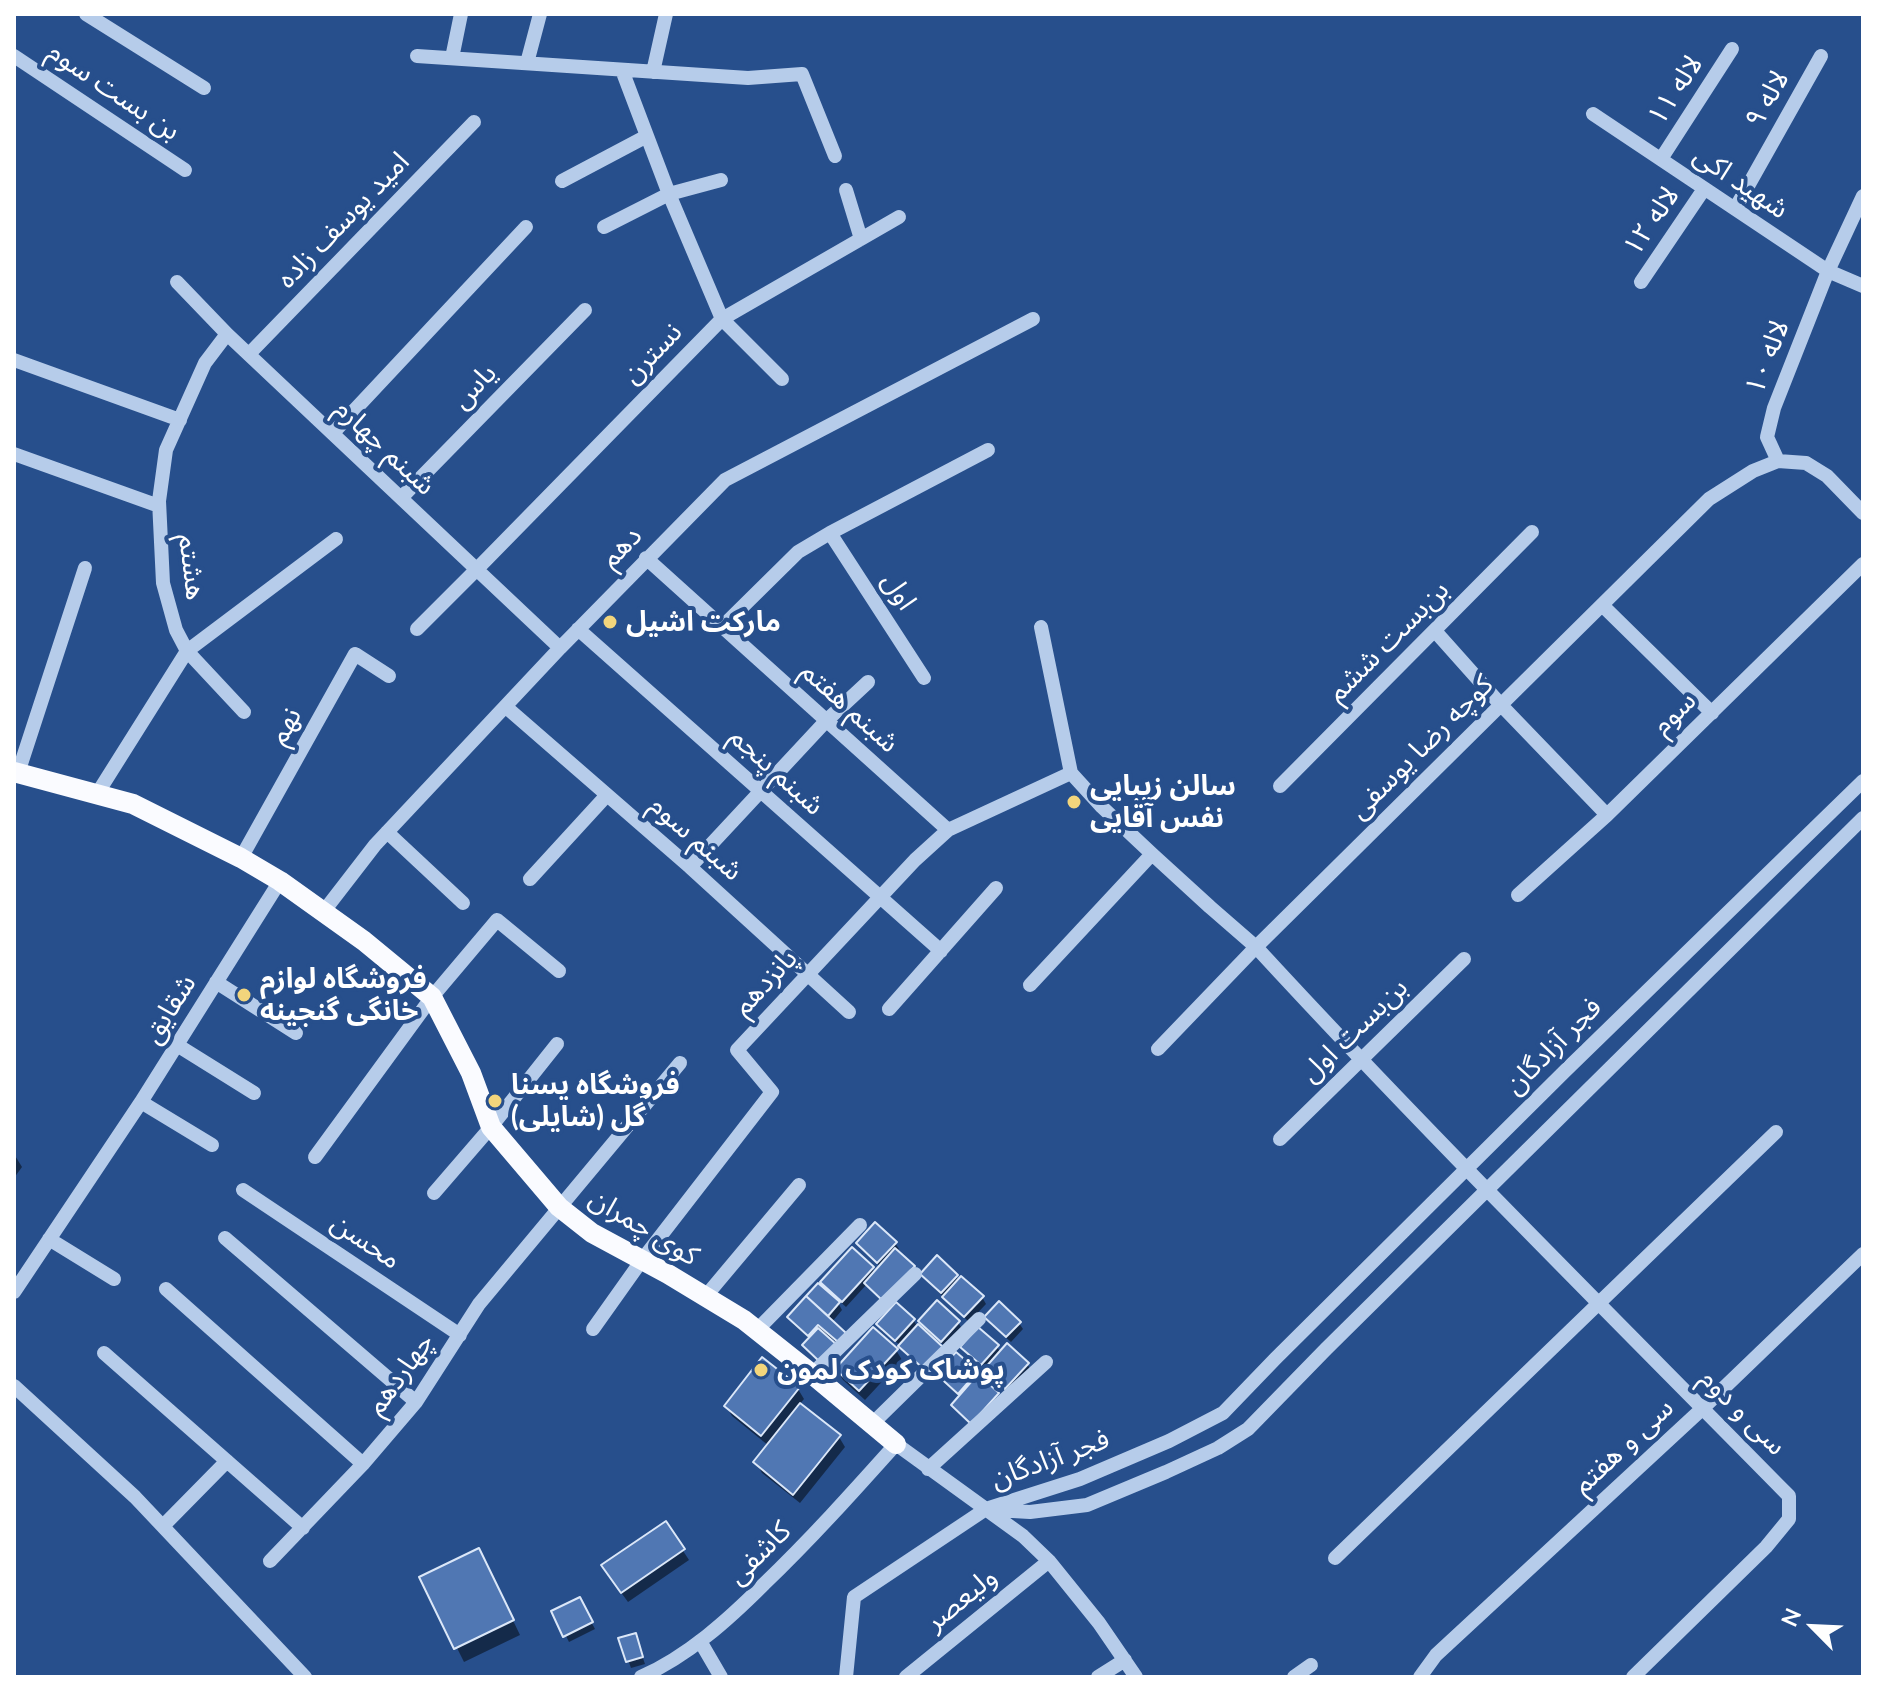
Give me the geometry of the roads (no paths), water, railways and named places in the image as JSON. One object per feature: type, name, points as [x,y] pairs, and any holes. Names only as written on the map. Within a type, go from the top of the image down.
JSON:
[{"type":"main road","name":"کوی چمران","points":[[16,772],[133,804],[280,881],[364,941],[432,997],[471,1073],[491,1127],[559,1207],[592,1233],[757,1330],[896,1444]]},
{"type":"street","points":[[86,14],[204,88]]},
{"type":"street","points":[[452,58],[461,14]]},
{"type":"street","points":[[527,63],[540,14]]},
{"type":"street","points":[[653,72],[666,14]]},
{"type":"street","name":"لاله ۱۱","points":[[1661,159],[1732,49]]},
{"type":"street","name":"بن بست سوم","points":[[14,56],[185,170]]},
{"type":"street","points":[[417,56],[748,78],[802,74],[835,156]]},
{"type":"street","name":"لاله ۹","points":[[1735,209],[1821,56]]},
{"type":"street","points":[[622,70],[669,194],[722,319],[782,379]]},
{"type":"street","name":"شهید اکی","points":[[1593,114],[1828,271],[1863,286]]},
{"type":"street","name":"امید یوسف زاده","points":[[249,354],[474,122]]},
{"type":"street","points":[[562,181],[647,136]]},
{"type":"street","points":[[604,227],[669,194],[721,180]]},
{"type":"street","name":"لاله ۱۲","points":[[1641,282],[1704,189]]},
{"type":"street","points":[[846,190],[861,239]]},
{"type":"street","name":"لاله ۱۰","points":[[1778,461],[1767,437],[1774,408],[1828,271],[1863,196]]},
{"type":"street","name":"نسترن","points":[[417,629],[722,319],[899,217]]},
{"type":"street","points":[[333,433],[526,227]]},
{"type":"street","name":"شبنم چهارم","points":[[177,282],[227,334],[560,648]]},
{"type":"street","name":"یاس","points":[[401,498],[585,310]]},
{"type":"street","name":"دهم","points":[[324,911],[387,832],[646,558],[725,480],[1033,319]]},
{"type":"street","name":"هشتم","points":[[187,651],[176,630],[163,583],[159,506],[166,450],[205,363],[227,334]]},
{"type":"street","points":[[14,360],[180,420]]},
{"type":"street","points":[[722,627],[798,552],[988,450]]},
{"type":"street","points":[[14,454],[159,506]]},
{"type":"street","points":[[1778,461],[1806,463],[1827,476],[1863,513]]},
{"type":"street","name":"کوچه رضا یوسفی","points":[[1158,1049],[1256,947],[1709,499],[1753,471],[1778,461]]},
{"type":"street","name":"بن‌بست ششم","points":[[1280,786],[1532,532]]},
{"type":"street","name":"اول","points":[[830,533],[924,678]]},
{"type":"street","points":[[97,794],[187,651],[336,539]]},
{"type":"street","name":"شبنم هفتم","points":[[646,558],[948,830]]},
{"type":"street","name":"سوم","points":[[1518,895],[1607,815],[1863,564]]},
{"type":"street","points":[[16,772],[85,568]]},
{"type":"street","points":[[1602,605],[1712,713]]},
{"type":"street","points":[[1041,627],[1071,773],[1102,807],[1256,947],[1467,1168]]},
{"type":"street","name":"شبنم پنجم","points":[[578,629],[941,951]]},
{"type":"street","points":[[1435,631],[1607,815]]},
{"type":"street","points":[[187,651],[244,712]]},
{"type":"street","name":"نهم","points":[[241,858],[355,654],[389,676]]},
{"type":"street","points":[[690,867],[826,721],[868,682]]},
{"type":"street","name":"شبنم سوم","points":[[506,707],[690,867],[849,1012]]},
{"type":"street","name":"پانزدهم","points":[[593,1329],[642,1260],[772,1092],[737,1050],[915,860],[948,830],[1071,773]]},
{"type":"street","name":"فجر آزادگان","points":[[986,1509],[1080,1479],[1169,1441],[1223,1413],[1467,1168],[1863,781]]},
{"type":"street","points":[[530,879],[607,795]]},
{"type":"street","name":"فجر آزادگان","points":[[986,1509],[1030,1512],[1087,1505],[1218,1448],[1248,1429],[1863,818]]},
{"type":"street","points":[[387,832],[463,903]]},
{"type":"street","points":[[1030,985],[1152,854]]},
{"type":"street","name":"شقایق","points":[[14,1292],[141,1102],[280,881]]},
{"type":"street","points":[[889,1009],[996,888]]},
{"type":"street","points":[[315,1157],[432,997],[497,920],[559,971]]},
{"type":"street","name":"بن‌بست اول","points":[[1280,1139],[1464,959]]},
{"type":"street","points":[[216,982],[296,1033]]},
{"type":"street","points":[[434,1193],[557,1044]]},
{"type":"street","points":[[177,1045],[254,1093]]},
{"type":"street","name":"چهاردهم","points":[[270,1561],[363,1464],[416,1402],[479,1304],[680,1063]]},
{"type":"street","points":[[141,1102],[212,1145]]},
{"type":"street","points":[[1335,1558],[1776,1132]]},
{"type":"street","name":"سی و دوم","points":[[1467,1168],[1789,1496],[1789,1519],[1766,1547],[1633,1677]]},
{"type":"street","points":[[705,1297],[799,1185]]},
{"type":"street","name":"محسن","points":[[243,1190],[460,1335]]},
{"type":"street","points":[[757,1330],[860,1225]]},
{"type":"street","points":[[225,1238],[416,1402]]},
{"type":"street","points":[[49,1239],[114,1279]]},
{"type":"street","name":"سی و هفتم","points":[[1420,1677],[1436,1655],[1703,1408],[1863,1254]]},
{"type":"street","points":[[812,1374],[915,1274]]},
{"type":"street","points":[[166,1289],[363,1464]]},
{"type":"street","points":[[872,1424],[979,1319]]},
{"type":"street","points":[[104,1353],[303,1528]]},
{"type":"street","points":[[928,1469],[1046,1362]]},
{"type":"street","points":[[14,1386],[135,1497],[305,1677]]},
{"type":"street","name":"کوی چمران","points":[[896,1444],[1023,1536],[1049,1561],[1099,1623],[1136,1677]]},
{"type":"street","name":"کاشفی","points":[[641,1677],[663,1667],[739,1610],[798,1552],[896,1444]]},
{"type":"street","points":[[163,1526],[227,1461]]},
{"type":"street","points":[[1080,1479],[1087,1505]]},
{"type":"street","points":[[846,1677],[854,1597],[986,1509]]},
{"type":"street","name":"ولیعصر","points":[[906,1677],[1049,1561]]},
{"type":"street","points":[[700,1641],[721,1677]]},
{"type":"street","points":[[1098,1677],[1125,1660]]},
{"type":"street","points":[[1294,1677],[1311,1665]]},
{"type":"place","name":"مارکت اشیل","points":[[610,622]]},
{"type":"place","name":"سالن زیبایی نفس آقایی","points":[[1074,802]]},
{"type":"place","name":"فروشگاه لوازم خانگی گنجینه","points":[[244,995]]},
{"type":"place","name":"فروشگاه یسنا گل (شایلی)","points":[[495,1101]]},
{"type":"place","name":"پوشاک کودک لمون","points":[[761,1370]]}]
